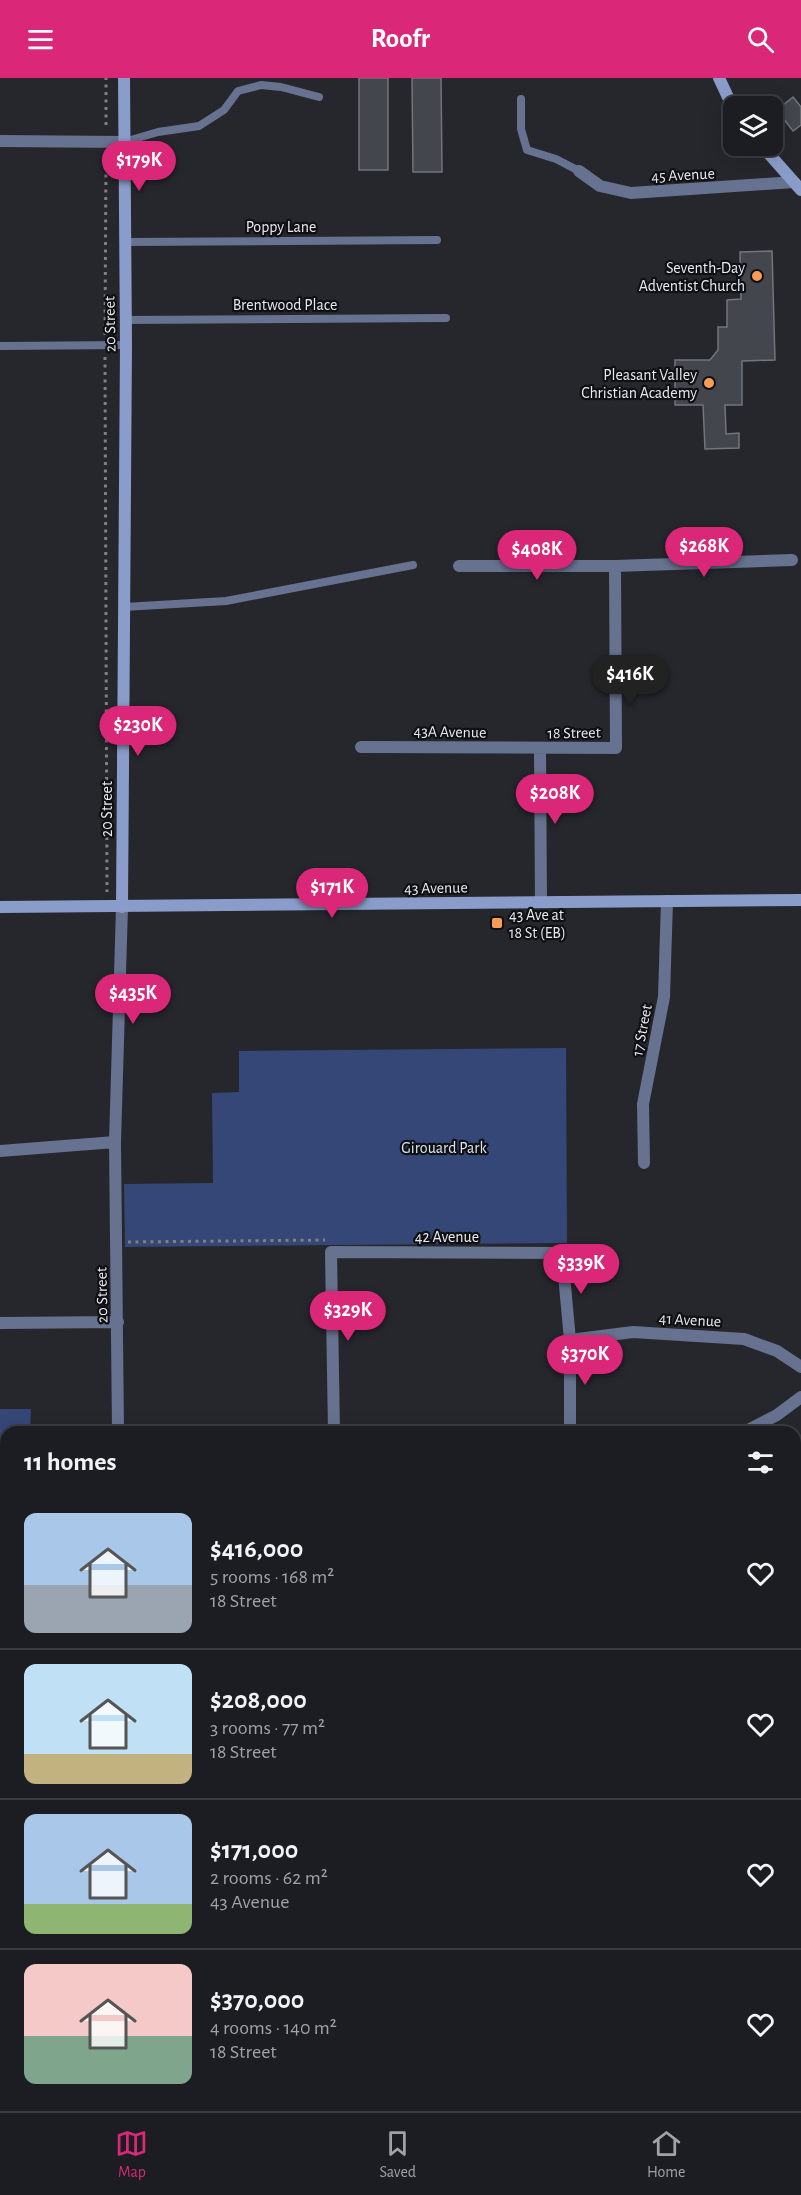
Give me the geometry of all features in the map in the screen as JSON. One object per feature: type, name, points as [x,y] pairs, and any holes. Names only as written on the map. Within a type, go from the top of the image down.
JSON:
[{"type":"street","name":"20 Street","points":[[118,1426],[114,1142],[122,907],[126,345],[124,320],[124,78]]},
{"type":"street","points":[[719,78],[727,96]]},
{"type":"street","points":[[0,141],[124,142]]},
{"type":"street","points":[[771,156],[797,186]]},
{"type":"street","name":"45 Avenue","points":[[579,171],[600,186],[631,193],[797,186]]},
{"type":"street","points":[[459,566],[615,566],[792,560]]},
{"type":"street","name":"18 Street","points":[[541,902],[540,749],[616,748],[615,566]]},
{"type":"street","name":"43A Avenue","points":[[361,747],[540,749]]},
{"type":"street","name":"43 Avenue","points":[[0,907],[801,900]]},
{"type":"street","name":"17 Street","points":[[644,1163],[643,1104],[664,997],[667,901]]},
{"type":"street","points":[[0,1151],[114,1142]]},
{"type":"street","points":[[331,1252],[334,1426]]},
{"type":"street","name":"42 Avenue","points":[[331,1252],[562,1253],[570,1340]]},
{"type":"street","points":[[0,1323],[118,1322]]},
{"type":"street","name":"41 Avenue","points":[[570,1340],[633,1332],[744,1339],[777,1351],[801,1367]]},
{"type":"street","points":[[570,1340],[570,1426]]},
{"type":"street","points":[[756,1426],[777,1415],[801,1396]]},
{"type":"lane","points":[[124,142],[158,132],[199,126],[224,110],[238,91],[261,85],[319,97]]},
{"type":"lane","points":[[521,99],[521,129],[528,150],[556,159],[579,171]]},
{"type":"lane","name":"Poppy Lane","points":[[125,242],[437,240]]},
{"type":"lane","name":"Brentwood Place","points":[[124,320],[446,318]]},
{"type":"lane","points":[[0,346],[126,345]]},
{"type":"lane","points":[[124,607],[226,601],[412,565]]},
{"type":"path","points":[[106,78],[106,125]]},
{"type":"path","points":[[106,158],[107,892]]},
{"type":"path","points":[[117,1242],[327,1240],[331,1252]]},
{"type":"green space","name":"Girouard Park","points":[[566,1048],[567,1243],[125,1247],[124,1184],[213,1183],[212,1093],[239,1092],[239,1051]]},
{"type":"green space","points":[[0,1409],[31,1409],[30,1426],[0,1426]]},
{"type":"building","points":[[359,78],[388,78],[388,170],[359,170]]},
{"type":"building","points":[[412,78],[441,78],[442,172],[413,172]]},
{"type":"building","points":[[793,97],[801,107],[801,125],[793,131],[783,118],[783,105]]},
{"type":"building","points":[[772,251],[775,360],[742,361],[742,405],[725,405],[726,434],[739,433],[739,448],[705,449],[703,405],[675,405],[675,360],[710,360],[718,350],[718,327],[727,327],[727,300],[741,299],[740,252]]},
{"type":"place","name":"Seventh-Day Adventist Church","points":[[757,276]]},
{"type":"place","name":"Pleasant Valley Christian Academy","points":[[709,383]]},
{"type":"place","name":"43 Ave at 18 St (EB)","points":[[497,923]]}]
